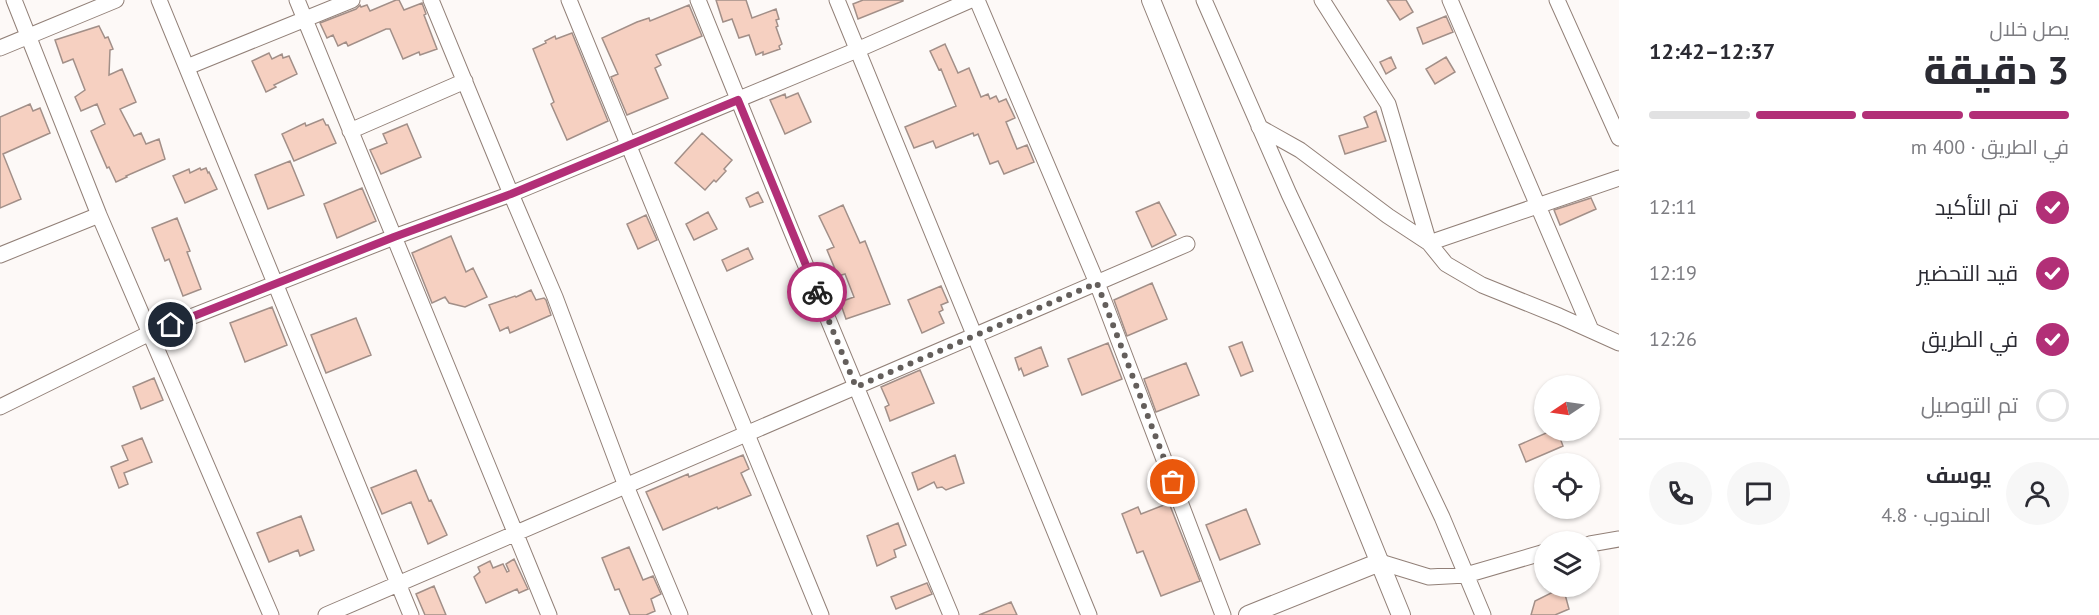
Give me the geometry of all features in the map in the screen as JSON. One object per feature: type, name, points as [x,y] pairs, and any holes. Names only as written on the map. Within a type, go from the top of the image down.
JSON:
[{"type":"street","points":[[14,0],[99,214],[271,615]]},
{"type":"street","points":[[0,48],[116,0]]},
{"type":"street","points":[[159,0],[411,615]]},
{"type":"street","points":[[297,0],[549,615]]},
{"type":"street","points":[[186,67],[352,0]]},
{"type":"street","points":[[431,0],[576,348],[626,486],[680,615]]},
{"type":"street","points":[[569,0],[821,615]]},
{"type":"street","points":[[698,0],[951,615]]},
{"type":"street","points":[[837,0],[1089,615]]},
{"type":"street","points":[[0,407],[150,333],[394,237],[511,194],[971,0]]},
{"type":"street","points":[[976,0],[1097,283],[1223,615]]},
{"type":"street","points":[[1151,0],[1401,615]]},
{"type":"street","points":[[1204,0],[1289,194],[1442,517],[1483,615]]},
{"type":"street","points":[[1322,0],[1388,104],[1429,243]]},
{"type":"street","points":[[1450,0],[1591,330]]},
{"type":"street","points":[[1557,0],[1619,138]]},
{"type":"street","points":[[350,131],[465,81]]},
{"type":"street","points":[[1259,127],[1300,150],[1388,216],[1429,243],[1446,264],[1482,285],[1619,343]]},
{"type":"street","points":[[1429,243],[1619,178]]},
{"type":"street","points":[[0,255],[99,214]]},
{"type":"street","points":[[326,615],[1188,244]]},
{"type":"street","points":[[1600,542],[1619,539]]},
{"type":"street","points":[[1248,615],[1380,562],[1429,577],[1467,574],[1534,555]]},
{"type":"building","points":[[399,0],[404,10],[422,3],[426,14],[424,15],[437,49],[420,55],[419,52],[403,59],[390,29],[348,46],[346,42],[338,46],[333,35],[327,38],[320,23],[356,9],[360,5],[361,7],[367,5],[370,11]]},
{"type":"building","points":[[716,0],[746,0],[752,18],[776,9],[779,19],[776,20],[778,26],[776,27],[782,44],[779,46],[780,49],[756,55],[749,35],[739,38],[732,19],[723,22]]},
{"type":"building","points":[[863,0],[903,1],[858,19],[853,4]]},
{"type":"building","points":[[1387,0],[1406,0],[1413,12],[1400,20]]},
{"type":"building","points":[[689,5],[702,36],[656,55],[661,65],[655,68],[668,98],[627,115],[611,77],[618,74],[602,38],[637,22],[649,18],[650,21]]},
{"type":"building","points":[[1446,16],[1453,32],[1423,44],[1417,28]]},
{"type":"building","points":[[99,26],[105,38],[108,37],[113,49],[110,50],[109,75],[122,69],[136,102],[120,109],[134,136],[141,133],[146,144],[159,139],[165,159],[116,182],[109,167],[107,168],[91,131],[105,124],[97,104],[81,111],[75,97],[85,90],[73,59],[63,63],[55,40]]},
{"type":"building","points":[[572,33],[608,121],[567,140],[551,104],[554,102],[533,49],[555,36],[556,39]]},
{"type":"building","points":[[945,44],[958,73],[969,68],[981,97],[988,94],[990,99],[996,96],[999,102],[1006,99],[1015,118],[1006,122],[1017,149],[1027,145],[1034,162],[1004,174],[998,161],[990,164],[978,134],[974,136],[973,133],[936,148],[933,141],[914,148],[905,127],[956,106],[941,69],[939,70],[930,51]]},
{"type":"building","points":[[269,53],[272,59],[282,54],[283,58],[289,56],[297,74],[274,85],[276,87],[266,92],[252,61]]},
{"type":"building","points":[[1391,57],[1396,68],[1386,74],[1380,62]]},
{"type":"building","points":[[1446,57],[1455,72],[1435,84],[1426,69]]},
{"type":"building","points":[[798,93],[811,122],[785,134],[770,100],[785,94],[786,98]]},
{"type":"building","points":[[30,104],[33,111],[40,108],[50,133],[3,154],[21,199],[0,208],[0,117]]},
{"type":"building","points":[[1376,111],[1386,141],[1345,154],[1339,136],[1368,127],[1364,117]]},
{"type":"building","points":[[323,119],[336,143],[294,161],[282,134],[305,123],[306,126]]},
{"type":"building","points":[[407,124],[421,157],[381,174],[370,150],[387,143],[383,134]]},
{"type":"building","points":[[702,133],[732,160],[724,169],[726,171],[705,190],[675,163]]},
{"type":"building","points":[[290,161],[304,195],[268,209],[255,175]]},
{"type":"building","points":[[200,168],[201,170],[206,168],[217,189],[185,203],[173,176],[189,169],[190,173]]},
{"type":"building","points":[[362,188],[376,221],[337,238],[324,204]]},
{"type":"building","points":[[758,192],[763,202],[750,207],[746,198]]},
{"type":"building","points":[[1591,198],[1596,209],[1560,225],[1554,210]]},
{"type":"building","points":[[1159,202],[1176,235],[1152,247],[1136,212]]},
{"type":"building","points":[[843,205],[860,243],[865,241],[890,304],[846,319],[840,302],[854,297],[845,274],[838,276],[827,250],[834,247],[819,216]]},
{"type":"building","points":[[708,212],[717,229],[694,240],[686,224]]},
{"type":"building","points":[[646,215],[657,240],[638,249],[627,224]]},
{"type":"building","points":[[177,218],[201,289],[183,296],[169,259],[165,261],[152,228]]},
{"type":"building","points":[[451,236],[466,272],[473,268],[487,297],[465,307],[449,303],[445,297],[432,303],[412,253]]},
{"type":"building","points":[[748,248],[753,259],[727,271],[722,260]]},
{"type":"building","points":[[1152,283],[1167,319],[1127,336],[1114,300]]},
{"type":"building","points":[[941,286],[948,302],[941,305],[943,310],[939,312],[944,323],[922,333],[908,300]]},
{"type":"building","points":[[531,290],[536,300],[544,298],[546,300],[551,315],[510,333],[508,327],[500,331],[489,305]]},
{"type":"building","points":[[272,307],[287,345],[245,362],[230,323]]},
{"type":"building","points":[[356,318],[371,355],[326,373],[311,335]]},
{"type":"building","points":[[1242,342],[1253,371],[1241,376],[1229,347]]},
{"type":"building","points":[[1108,343],[1122,379],[1082,395],[1068,359]]},
{"type":"building","points":[[1041,347],[1048,366],[1024,376],[1015,358]]},
{"type":"building","points":[[1186,363],[1199,395],[1156,412],[1144,379]]},
{"type":"building","points":[[920,370],[934,403],[890,421],[885,407],[889,405],[881,387]]},
{"type":"building","points":[[154,378],[163,400],[141,409],[133,387]]},
{"type":"building","points":[[142,438],[152,462],[124,473],[128,484],[119,488],[111,467],[128,460],[122,446]]},
{"type":"building","points":[[1534,438],[1534,441],[1561,441],[1563,446],[1547,453],[1534,453],[1534,459],[1526,462],[1519,445]]},
{"type":"building","points":[[743,455],[749,469],[741,473],[751,495],[663,530],[646,492],[688,474],[689,477]]},
{"type":"building","points":[[955,455],[964,483],[946,490],[942,487],[937,488],[934,482],[918,490],[912,473]]},
{"type":"building","points":[[416,470],[447,535],[428,544],[411,502],[382,514],[371,488]]},
{"type":"building","points":[[1169,503],[1200,581],[1161,596],[1143,551],[1137,553],[1122,514],[1138,507],[1141,514]]},
{"type":"building","points":[[1246,509],[1260,544],[1220,560],[1206,525]]},
{"type":"building","points":[[301,516],[314,550],[300,556],[298,550],[269,562],[257,533]]},
{"type":"building","points":[[898,523],[906,545],[894,550],[896,557],[877,566],[867,536]]},
{"type":"building","points":[[629,547],[643,580],[653,576],[661,594],[651,599],[655,611],[646,615],[630,615],[619,589],[615,590],[602,558]]},
{"type":"building","points":[[514,559],[528,589],[519,593],[517,589],[486,603],[474,577],[480,572],[478,567],[490,561],[493,568],[503,564],[507,572],[509,571],[506,564]]},
{"type":"building","points":[[927,583],[932,594],[896,609],[891,597]]},
{"type":"building","points":[[434,586],[446,615],[425,615],[416,594]]},
{"type":"building","points":[[1543,597],[1566,597],[1569,609],[1555,615],[1531,615],[1535,601]]},
{"type":"building","points":[[1011,602],[1017,615],[979,615]]},
{"type":"way so far","points":[[817,292],[856,387],[1097,283],[1173,482]]},
{"type":"route","points":[[171,325],[394,237],[511,194],[738,100],[817,292]]}]
